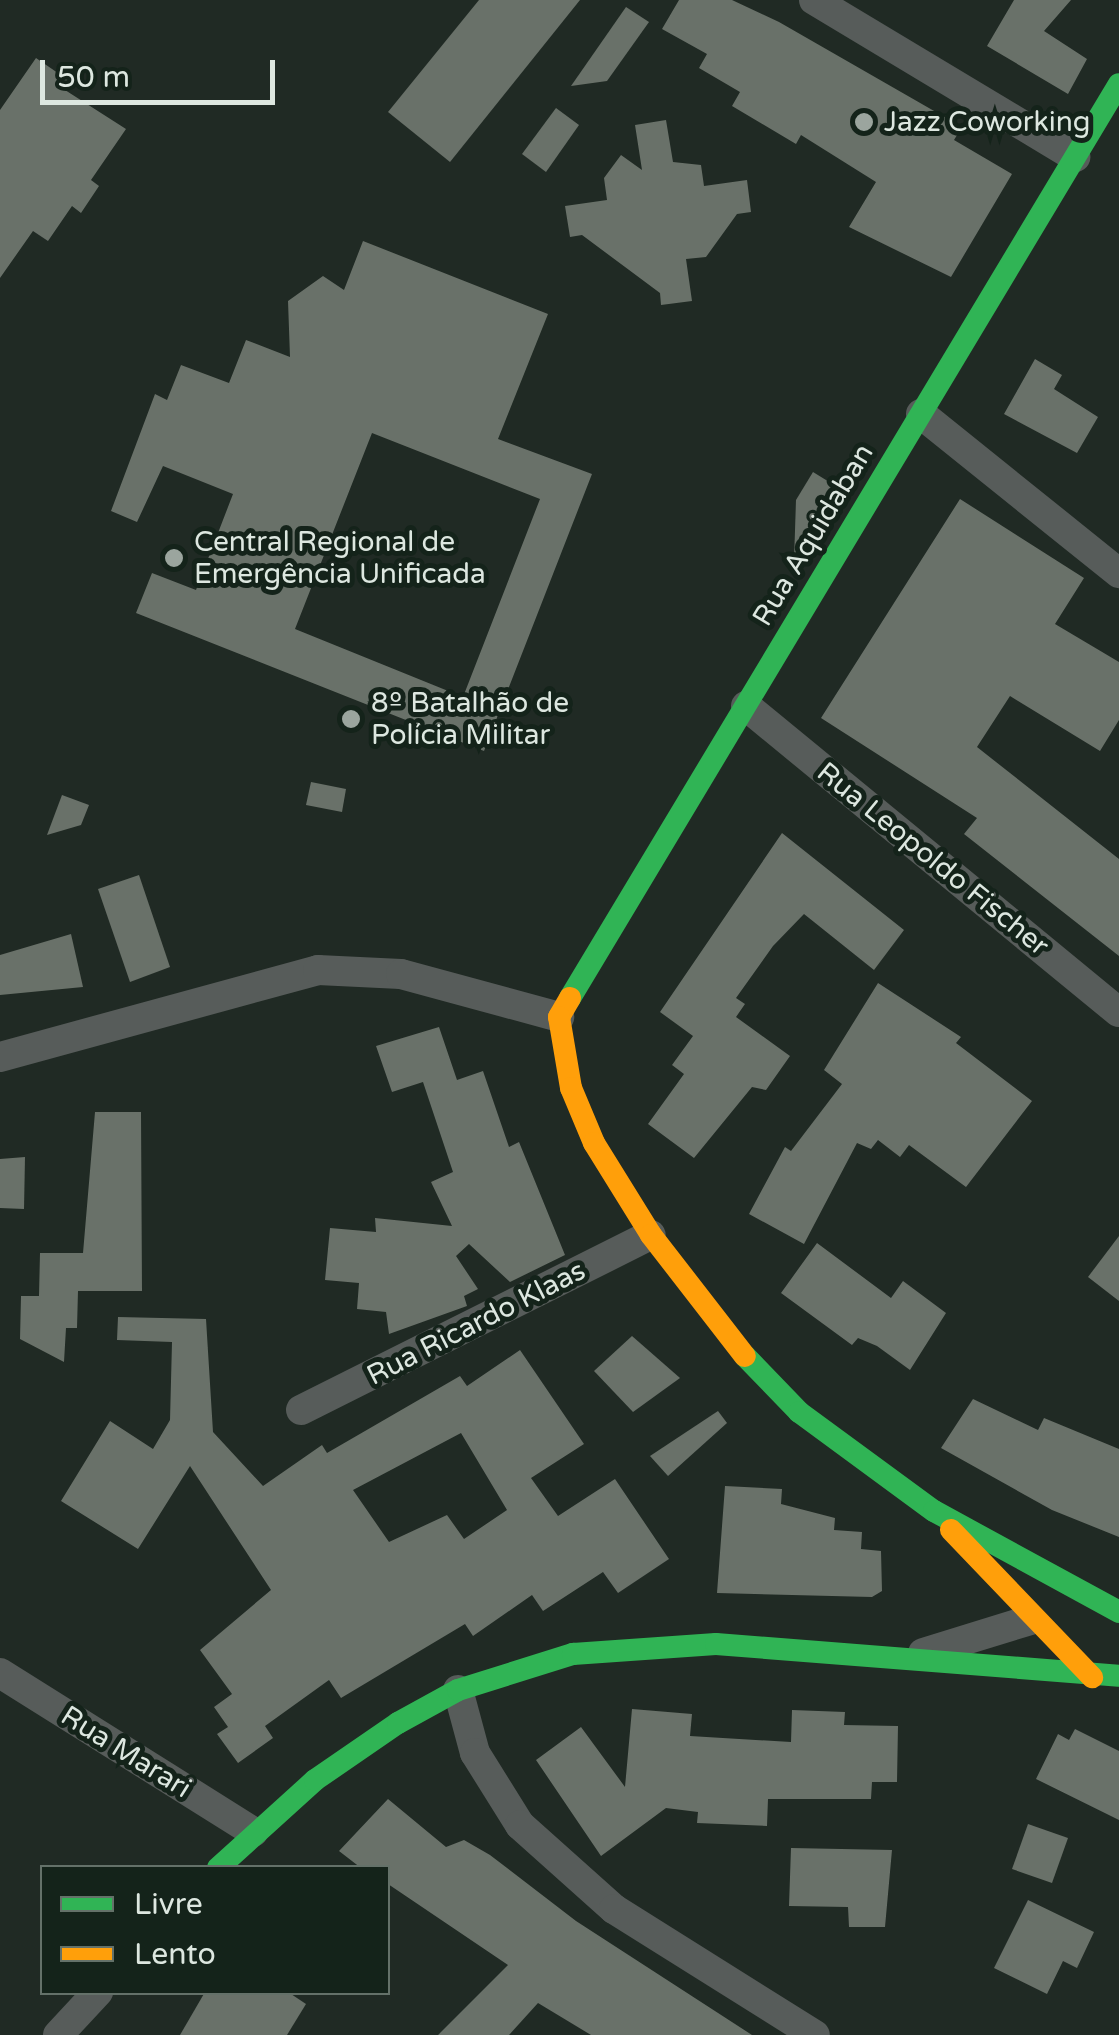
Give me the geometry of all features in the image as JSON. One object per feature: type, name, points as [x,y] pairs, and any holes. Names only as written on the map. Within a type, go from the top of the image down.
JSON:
[{"type":"street","points":[[814,0],[1075,157]]},
{"type":"street","name":"Rua Aquidaban","points":[[559,1017],[1119,84]]},
{"type":"street","points":[[921,414],[1119,572]]},
{"type":"street","name":"Rua Leopoldo Fischer","points":[[746,706],[1119,1012]]},
{"type":"street","points":[[0,1057],[318,970],[400,974],[559,1017],[571,1088],[594,1143],[651,1236],[736,1346],[799,1412],[934,1511],[1110,1606]]},
{"type":"street","name":"Rua Ricardo Klaas","points":[[301,1410],[651,1236]]},
{"type":"street","points":[[934,1511],[1030,1620],[1092,1677]]},
{"type":"street","points":[[915,1656],[1030,1620],[1110,1606]]},
{"type":"street","points":[[221,1865],[253,1832],[356,1749],[458,1690],[573,1654],[642,1646],[915,1656],[1092,1677],[1119,1676]]},
{"type":"street","points":[[1092,1677],[1119,1653]]},
{"type":"street","name":"Rua Marari","points":[[0,1673],[253,1832]]},
{"type":"street","points":[[458,1690],[475,1754],[520,1826],[614,1908],[816,2035]]},
{"type":"street","points":[[58,2035],[95,1995]]},
{"type":"building","points":[[479,0],[580,0],[450,162],[388,112]]},
{"type":"building","points":[[679,0],[732,0],[779,22],[962,127],[954,140],[1012,174],[951,277],[849,227],[876,182],[801,135],[796,144],[732,106],[740,92],[699,68],[707,54],[662,29]]},
{"type":"building","points":[[1014,0],[1071,0],[1044,31],[1087,59],[1068,94],[987,46]]},
{"type":"building","points":[[626,7],[649,22],[607,81],[571,86]]},
{"type":"building","points":[[36,58],[71,82],[65,90],[126,129],[91,180],[99,186],[81,213],[72,206],[48,241],[33,231],[0,278],[0,110]]},
{"type":"building","points":[[556,108],[579,125],[546,172],[522,154]]},
{"type":"building","points":[[666,120],[673,162],[701,165],[704,186],[747,180],[751,212],[737,214],[706,257],[686,259],[692,301],[661,305],[660,293],[582,235],[570,237],[565,206],[607,200],[604,178],[621,155],[642,170],[635,125]]},
{"type":"building","points":[[363,241],[548,314],[498,439],[592,474],[484,751],[136,613],[152,573],[196,590],[233,494],[163,466],[137,522],[111,511],[155,394],[167,400],[181,365],[229,383],[246,340],[290,357],[288,301],[323,276],[344,290]],"holes":[[[372,433],[540,499],[463,697],[295,629]]]},
{"type":"building","points":[[1035,359],[1062,375],[1054,389],[1098,417],[1077,453],[1004,414]]},
{"type":"building","points":[[813,472],[839,488],[794,561],[796,500]]},
{"type":"building","points":[[960,499],[1084,578],[1055,624],[1119,662],[1119,720],[1100,751],[1010,696],[977,747],[1119,859],[1119,956],[964,834],[977,818],[821,718]]},
{"type":"building","points":[[311,782],[346,789],[342,812],[306,805]]},
{"type":"building","points":[[62,795],[89,805],[81,825],[47,835]]},
{"type":"building","points":[[782,833],[904,930],[874,970],[804,914],[773,946],[736,998],[745,1004],[736,1017],[790,1056],[766,1090],[752,1087],[694,1158],[648,1124],[684,1074],[672,1065],[693,1036],[660,1012]]},
{"type":"building","points":[[139,875],[170,967],[130,982],[98,889]]},
{"type":"building","points":[[71,934],[83,987],[0,995],[0,955]]},
{"type":"building","points":[[878,983],[961,1037],[956,1043],[1032,1101],[966,1187],[909,1145],[900,1157],[878,1140],[871,1149],[857,1143],[804,1244],[749,1214],[785,1147],[791,1151],[842,1084],[824,1070]]},
{"type":"building","points":[[439,1027],[457,1080],[483,1071],[509,1147],[519,1142],[565,1255],[510,1282],[469,1244],[456,1256],[478,1289],[464,1296],[467,1306],[389,1334],[386,1312],[357,1309],[359,1283],[325,1280],[330,1228],[376,1232],[375,1218],[452,1226],[431,1182],[453,1172],[423,1082],[392,1092],[376,1046]]},
{"type":"building","points":[[95,1112],[141,1112],[142,1291],[78,1291],[77,1328],[66,1328],[64,1362],[20,1339],[21,1296],[39,1296],[40,1253],[83,1253]]},
{"type":"building","points":[[25,1157],[24,1209],[0,1208],[0,1159]]},
{"type":"building","points":[[1119,1236],[1119,1301],[1088,1277]]},
{"type":"building","points":[[817,1243],[891,1298],[903,1281],[946,1313],[910,1370],[877,1346],[858,1338],[852,1345],[781,1293]]},
{"type":"building","points":[[118,1317],[206,1319],[213,1432],[263,1486],[322,1445],[327,1453],[460,1376],[467,1386],[520,1350],[584,1444],[531,1478],[558,1516],[615,1479],[669,1559],[618,1593],[603,1572],[543,1611],[532,1595],[473,1636],[465,1624],[341,1698],[329,1680],[265,1726],[273,1738],[238,1763],[217,1734],[228,1727],[214,1707],[232,1694],[200,1650],[271,1590],[190,1466],[138,1549],[61,1501],[110,1421],[153,1449],[170,1420],[172,1342],[117,1340]],"holes":[[[461,1433],[507,1510],[464,1539],[447,1515],[389,1542],[353,1490]]]},
{"type":"building","points":[[632,1336],[680,1378],[633,1412],[594,1371]]},
{"type":"building","points":[[973,1399],[1038,1430],[1044,1418],[1119,1449],[1119,1537],[1052,1510],[941,1448]]},
{"type":"building","points":[[718,1411],[727,1423],[668,1476],[650,1456]]},
{"type":"building","points":[[725,1486],[782,1489],[781,1504],[835,1518],[834,1530],[862,1532],[861,1549],[881,1551],[882,1591],[872,1597],[717,1593]]},
{"type":"building","points":[[632,1709],[692,1714],[690,1736],[791,1742],[792,1710],[845,1712],[844,1725],[898,1726],[897,1782],[872,1782],[871,1799],[768,1799],[767,1826],[697,1823],[698,1812],[666,1808],[601,1856],[536,1760],[581,1727],[625,1787]]},
{"type":"building","points":[[1075,1729],[1119,1751],[1119,1820],[1036,1779],[1058,1734],[1069,1740]]},
{"type":"building","points":[[388,1799],[446,1847],[464,1840],[490,1855],[576,1921],[752,2035],[591,2035],[538,2003],[509,2035],[438,2035],[508,1965],[390,1885],[390,1865],[357,1865],[339,1851]]},
{"type":"building","points":[[1028,1824],[1068,1838],[1052,1883],[1012,1869]]},
{"type":"building","points":[[791,1848],[892,1850],[885,1927],[849,1927],[848,1907],[789,1906]]},
{"type":"building","points":[[1028,1900],[1094,1932],[1077,1968],[1063,1961],[1047,1994],[994,1968]]},
{"type":"building","points":[[203,1995],[292,1995],[306,2004],[287,2035],[180,2035]]},
{"type":"traffic: fast","points":[[570,998],[1119,84]]},
{"type":"traffic: fast","points":[[745,1356],[799,1412],[934,1511],[1119,1612]]},
{"type":"traffic: fast","points":[[221,1865],[315,1780],[398,1723],[458,1690],[573,1654],[716,1644],[1119,1676]]},
{"type":"traffic: slow","points":[[570,998],[559,1017],[571,1088],[594,1143],[651,1235],[745,1356]]},
{"type":"traffic: slow","points":[[951,1530],[1092,1677]]},
{"type":"place","name":"Jazz Coworking","points":[[864,122]]},
{"type":"place","name":"Central Regional de Emergência Unificada","points":[[174,558]]},
{"type":"place","name":"8º Batalhão de Polícia Militar","points":[[351,719]]}]
